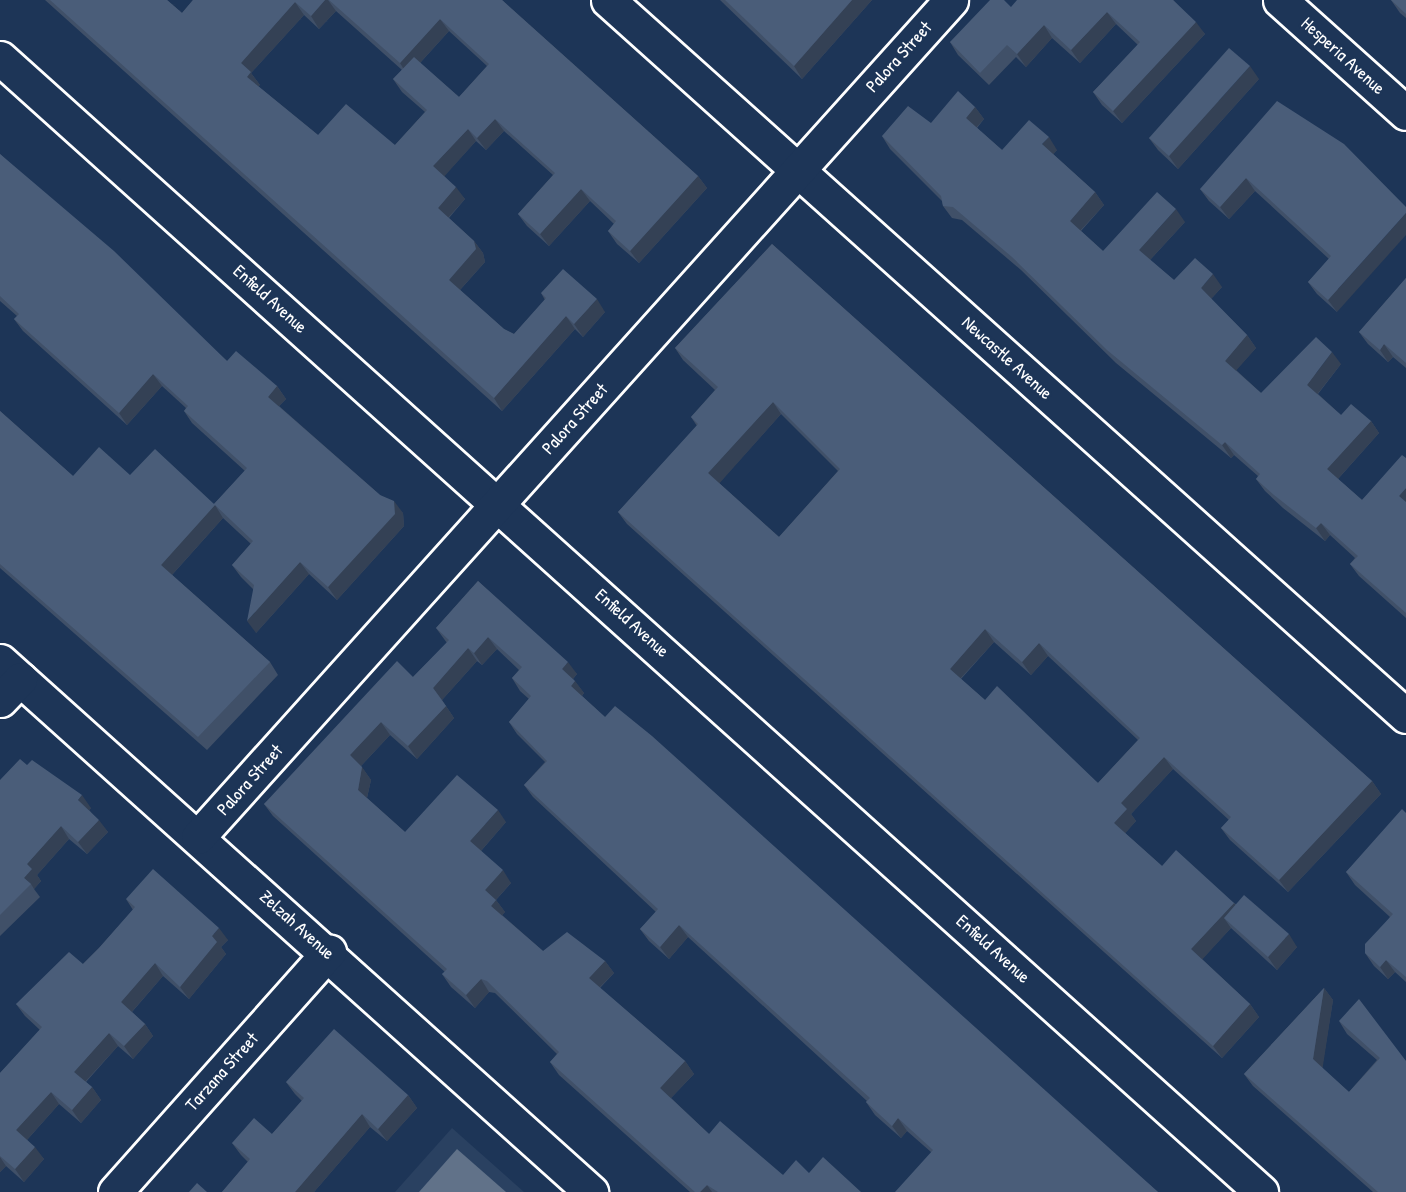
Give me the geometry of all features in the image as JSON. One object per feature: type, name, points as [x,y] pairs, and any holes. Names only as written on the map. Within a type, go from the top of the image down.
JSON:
[{"type":"street","name":"Newcastle Avenue","points":[[608,0],[1406,716]]},
{"type":"street","name":"Palora Street","points":[[198,837],[951,0]]},
{"type":"street","name":"Hesperia Avenue","points":[[1280,0],[1406,113]]},
{"type":"street","name":"Enfield Avenue","points":[[0,58],[499,504],[1261,1192]]},
{"type":"street","name":"Zelzah Avenue","points":[[7,680],[198,837],[329,952],[591,1192]]},
{"type":"street","name":"Tarzana Street","points":[[115,1192],[329,952]]},
{"type":"shaded area","points":[[452,1128],[524,1192],[395,1192]]},
{"type":"shaded area","points":[[457,1149],[506,1192],[419,1192]]},
{"type":"building","points":[[50,0],[167,0],[182,13],[193,0],[325,0],[311,16],[295,2],[241,63],[251,72],[247,77],[318,135],[346,104],[395,145],[427,110],[393,79],[414,57],[459,97],[489,64],[440,19],[400,63],[329,0],[502,0],[698,176],[630,251],[608,231],[616,221],[581,189],[540,234],[518,214],[555,173],[495,119],[477,138],[468,129],[433,166],[456,187],[438,208],[474,241],[476,249],[449,280],[504,329],[514,334],[546,298],[541,293],[563,269],[597,299],[574,324],[566,316],[494,398]]},
{"type":"building","points":[[725,0],[852,0],[794,66]]},
{"type":"building","points":[[990,0],[1004,0],[1011,7],[1017,0],[1173,0],[1196,22],[1113,111],[1093,92],[1140,42],[1107,12],[1071,50],[1044,25],[1017,54],[1007,45],[980,73],[950,42]]},
{"type":"building","points":[[1391,0],[1406,0],[1406,14]]},
{"type":"building","points":[[1229,48],[1250,66],[1169,156],[1149,138]]},
{"type":"building","points":[[958,91],[975,107],[966,118],[1002,150],[1029,120],[1049,137],[1042,144],[1095,192],[1070,221],[1103,251],[1157,192],[1176,209],[1139,250],[1174,280],[1195,258],[1213,274],[1201,288],[1247,335],[1225,361],[1261,393],[1316,337],[1332,352],[1307,385],[1341,415],[1351,404],[1371,421],[1327,469],[1362,500],[1402,455],[1406,458],[1406,488],[1399,496],[1406,502],[1406,613],[1350,564],[1358,556],[1321,523],[1316,528],[1274,495],[1256,479],[1260,474],[1225,442],[1222,445],[1107,350],[1012,257],[953,207],[943,206],[941,196],[882,136],[908,106],[931,123]]},
{"type":"building","points":[[1277,101],[1344,144],[1406,207],[1406,213],[1328,300],[1308,282],[1331,256],[1246,178],[1220,207],[1200,189]]},
{"type":"building","points":[[0,154],[114,251],[227,361],[236,351],[277,386],[268,397],[380,495],[394,501],[395,514],[328,587],[300,562],[247,621],[254,585],[232,565],[253,541],[215,505],[161,565],[270,662],[198,737],[0,564],[0,411],[73,476],[99,447],[130,475],[155,449],[214,504],[247,468],[184,411],[188,406],[153,374],[119,413],[14,319],[19,314],[0,296]]},
{"type":"building","points":[[772,244],[1372,781],[1279,880],[1221,828],[1231,817],[1164,757],[1121,803],[1127,809],[1114,823],[1162,866],[1176,850],[1234,903],[1191,949],[1250,1004],[1213,1046],[618,512],[698,424],[691,417],[718,387],[675,348]],"holes":[[[773,402],[840,469],[779,537],[708,473]],[[985,629],[1022,662],[1039,643],[1140,738],[1098,783],[997,686],[985,700],[950,669]]]},
{"type":"building","points":[[1406,278],[1406,363],[1384,344],[1380,350],[1359,332]]},
{"type":"building","points":[[478,581],[568,662],[562,669],[575,681],[571,686],[605,717],[615,706],[652,736],[1158,1192],[895,1192],[933,1150],[898,1118],[892,1126],[866,1102],[870,1098],[679,925],[660,947],[640,929],[658,909],[524,785],[547,761],[509,722],[531,696],[512,678],[522,667],[488,637],[474,653],[468,648],[433,688],[446,706],[408,746],[381,722],[350,755],[362,767],[358,790],[405,832],[457,775],[498,810],[470,841],[503,870],[485,890],[496,900],[491,906],[543,951],[567,932],[605,961],[589,978],[685,1061],[660,1088],[709,1134],[720,1121],[783,1175],[796,1160],[809,1173],[823,1157],[861,1192],[718,1192],[707,1185],[700,1192],[695,1192],[550,1062],[559,1052],[487,981],[481,979],[466,995],[442,974],[447,969],[264,804],[397,661],[413,677],[449,640],[436,628]]},
{"type":"building","points":[[20,759],[27,765],[32,760],[82,795],[78,800],[99,820],[78,842],[61,826],[27,864],[32,869],[24,878],[31,884],[0,915],[0,780]]},
{"type":"building","points":[[1402,809],[1406,813],[1406,977],[1386,960],[1380,967],[1365,953],[1365,944],[1393,914],[1346,872]]},
{"type":"building","points":[[153,869],[219,928],[212,936],[217,942],[180,987],[155,963],[121,1002],[145,1024],[124,1046],[109,1033],[74,1072],[92,1087],[72,1110],[51,1092],[16,1130],[35,1147],[15,1169],[0,1156],[0,1073],[42,1027],[16,1004],[69,952],[83,964],[135,907],[126,899]]},
{"type":"building","points":[[1244,895],[1289,934],[1268,957],[1224,918]]},
{"type":"building","points":[[1324,988],[1313,1059],[1349,1092],[1380,1058],[1339,1021],[1359,999],[1406,1061],[1406,1192],[1378,1192],[1244,1074]]},
{"type":"building","points":[[334,1029],[408,1095],[378,1129],[362,1114],[295,1192],[222,1192],[250,1159],[232,1143],[254,1118],[272,1134],[304,1098],[286,1082]]},
{"type":"building","points":[[197,1183],[207,1192],[189,1192]]}]
